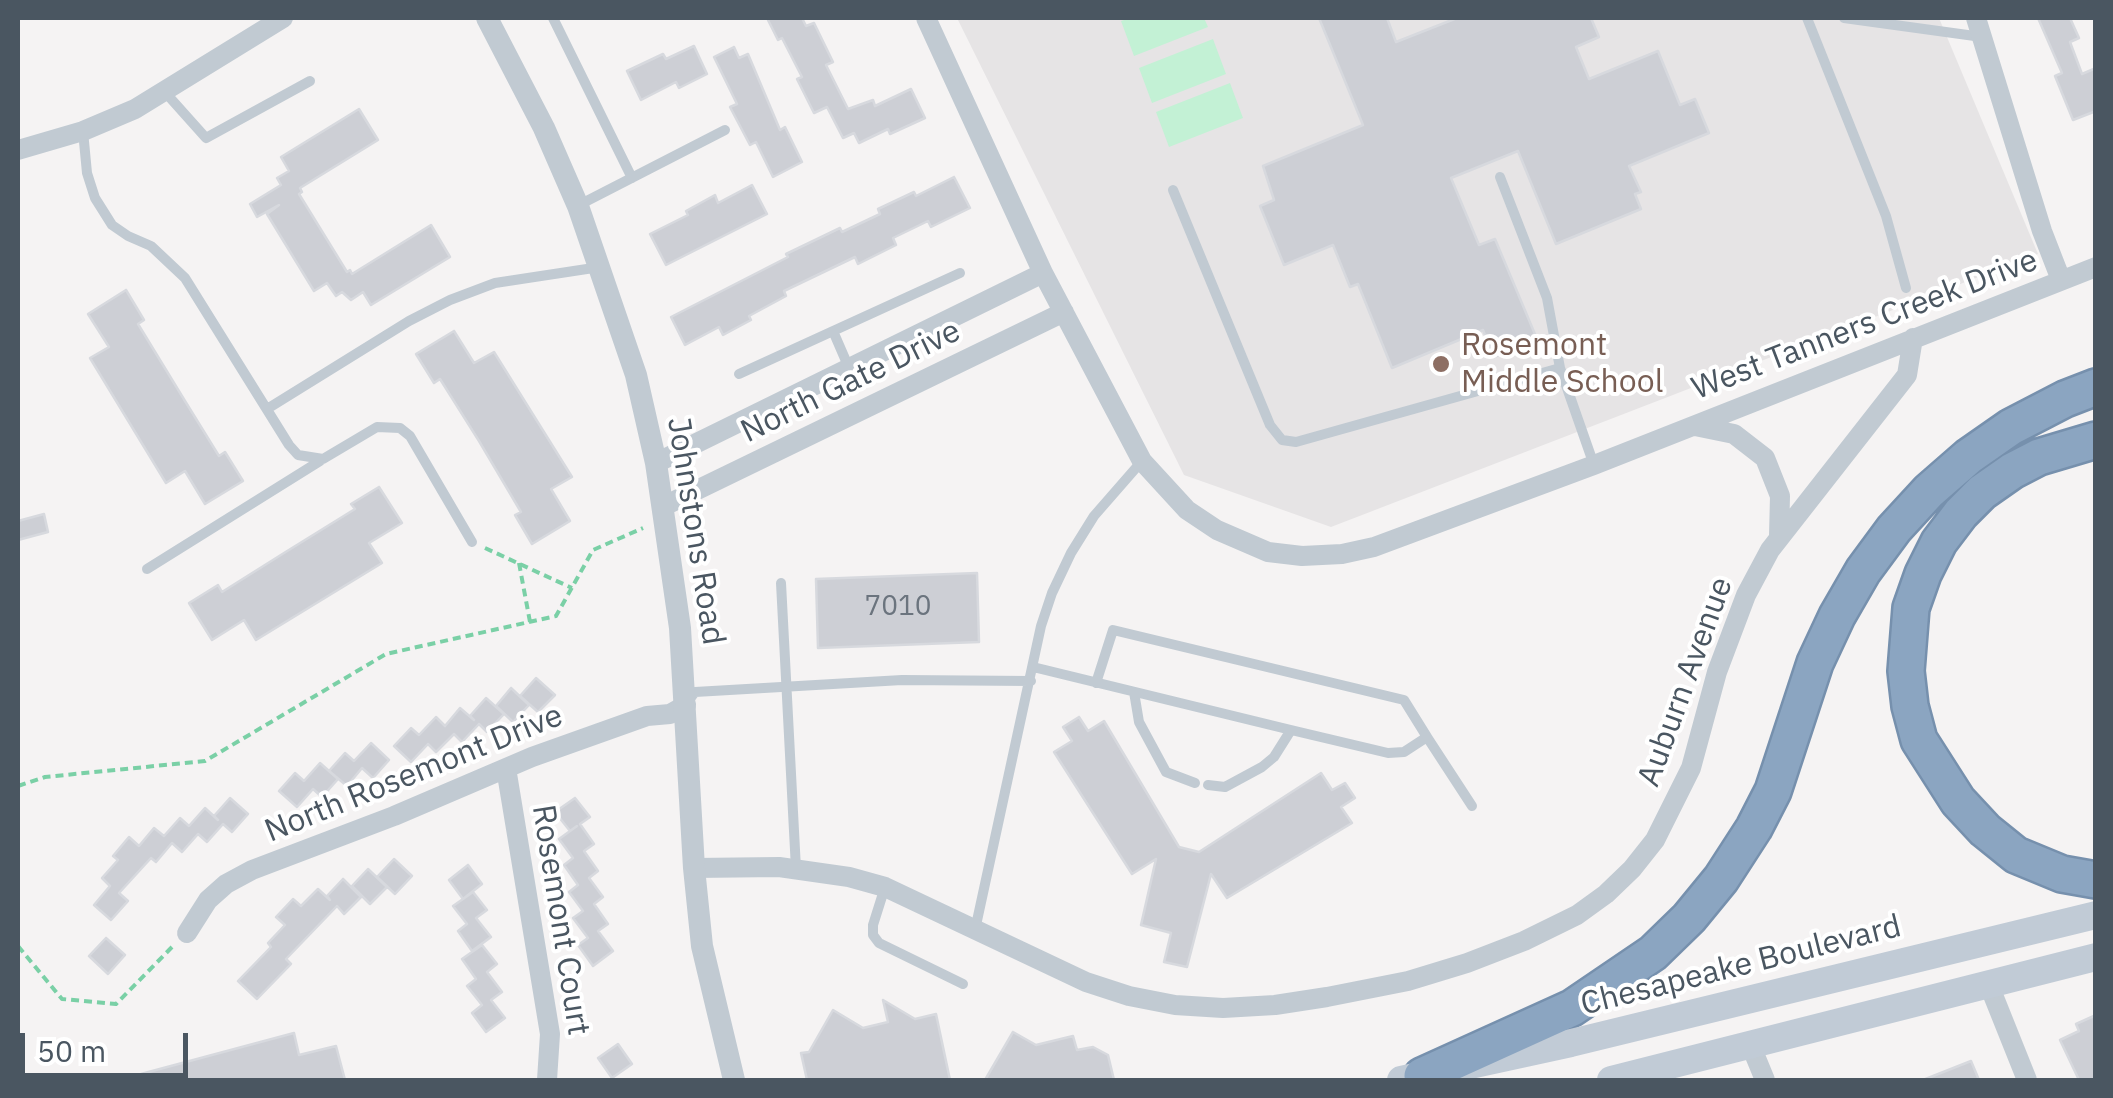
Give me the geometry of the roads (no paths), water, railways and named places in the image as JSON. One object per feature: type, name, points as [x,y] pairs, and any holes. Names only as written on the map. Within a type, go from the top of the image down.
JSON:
[{"type":"highway","points":[[1412,1078],[1572,1008],[1653,953],[1688,918],[1754,828],[1773,791],[1816,663],[1837,616],[1894,529],[1968,457],[2011,427],[2096,387]]},
{"type":"highway","points":[[2096,440],[2039,456],[2012,470],[1961,513],[1939,542],[1917,590],[1906,636],[1906,671],[1910,706],[1920,740],[1958,801],[2016,855],[2062,874],[2096,880]]},
{"type":"main road","name":"Chesapeake Boulevard","points":[[1412,1078],[1572,1044],[2096,915]]},
{"type":"main road","points":[[1611,1080],[2096,957]]},
{"type":"street","points":[[18,150],[83,131],[135,109],[283,18]]},
{"type":"street","name":"Johnstons Road","points":[[486,18],[544,128],[578,206],[636,375],[664,506],[680,628],[702,946],[734,1080]]},
{"type":"street","name":"West Tanners Creek Drive","points":[[926,18],[1042,273],[1142,461],[1188,510],[1217,530],[1268,552],[1302,556],[1342,554],[1374,546],[1692,426],[2096,266]]},
{"type":"street","points":[[1979,27],[2042,232],[2061,280]]},
{"type":"street","name":"North Gate Drive","points":[[656,462],[1042,273]]},
{"type":"street","name":"North Gate Drive","points":[[664,506],[1064,312]]},
{"type":"street","name":"Auburn Avenue","points":[[694,868],[796,869],[849,877],[886,888],[1086,982],[1175,1005],[1276,1006],[1408,980],[1467,964],[1524,941],[1576,915],[1606,894],[1655,840],[1691,768],[1730,633],[1746,595],[1779,538],[1907,375],[1913,338]]},
{"type":"street","points":[[1692,426],[1734,434],[1764,458],[1780,496],[1779,538]]},
{"type":"street","name":"North Rosemont Drive","points":[[186,933],[208,900],[226,884],[252,870],[506,768],[647,716],[670,714],[686,705]]},
{"type":"street","name":"Rosemont Court","points":[[506,768],[550,1034],[547,1080]]},
{"type":"street","points":[[1989,985],[2027,1080]]},
{"type":"street","points":[[1751,1046],[1765,1080]]},
{"type":"lane","points":[[553,18],[632,178]]},
{"type":"lane","points":[[1807,18],[1886,216],[1906,288]]},
{"type":"lane","points":[[1844,18],[1979,27]]},
{"type":"lane","points":[[164,92],[206,138],[310,81]]},
{"type":"lane","points":[[578,206],[725,130]]},
{"type":"lane","points":[[83,131],[87,173],[95,198],[112,224],[151,246],[186,278],[288,445],[298,454],[323,459]]},
{"type":"lane","points":[[1500,177],[1553,316],[1560,368],[1594,464]]},
{"type":"lane","points":[[1174,190],[1270,426],[1282,440],[1296,442],[1560,368]]},
{"type":"lane","points":[[267,409],[450,300],[494,283],[601,267]]},
{"type":"lane","points":[[739,374],[960,273]]},
{"type":"lane","points":[[833,331],[850,369]]},
{"type":"lane","points":[[147,569],[378,426],[400,428],[410,436],[472,542]]},
{"type":"lane","points":[[976,930],[1041,626],[1071,553],[1094,516],[1142,461]]},
{"type":"lane","points":[[782,582],[796,869]]},
{"type":"lane","points":[[1096,682],[1112,630],[1404,700],[1472,806]]},
{"type":"lane","points":[[1032,667],[1388,753],[1404,752],[1427,737]]},
{"type":"lane","points":[[686,705],[695,692],[902,680],[1030,681]]},
{"type":"lane","points":[[1134,692],[1139,722],[1166,772],[1202,784],[1225,787],[1262,767],[1274,757],[1291,730]]},
{"type":"lane","points":[[886,888],[873,926],[879,944],[963,984]]},
{"type":"place","name":"Rosemont Middle School","points":[[1441,364]]}]
